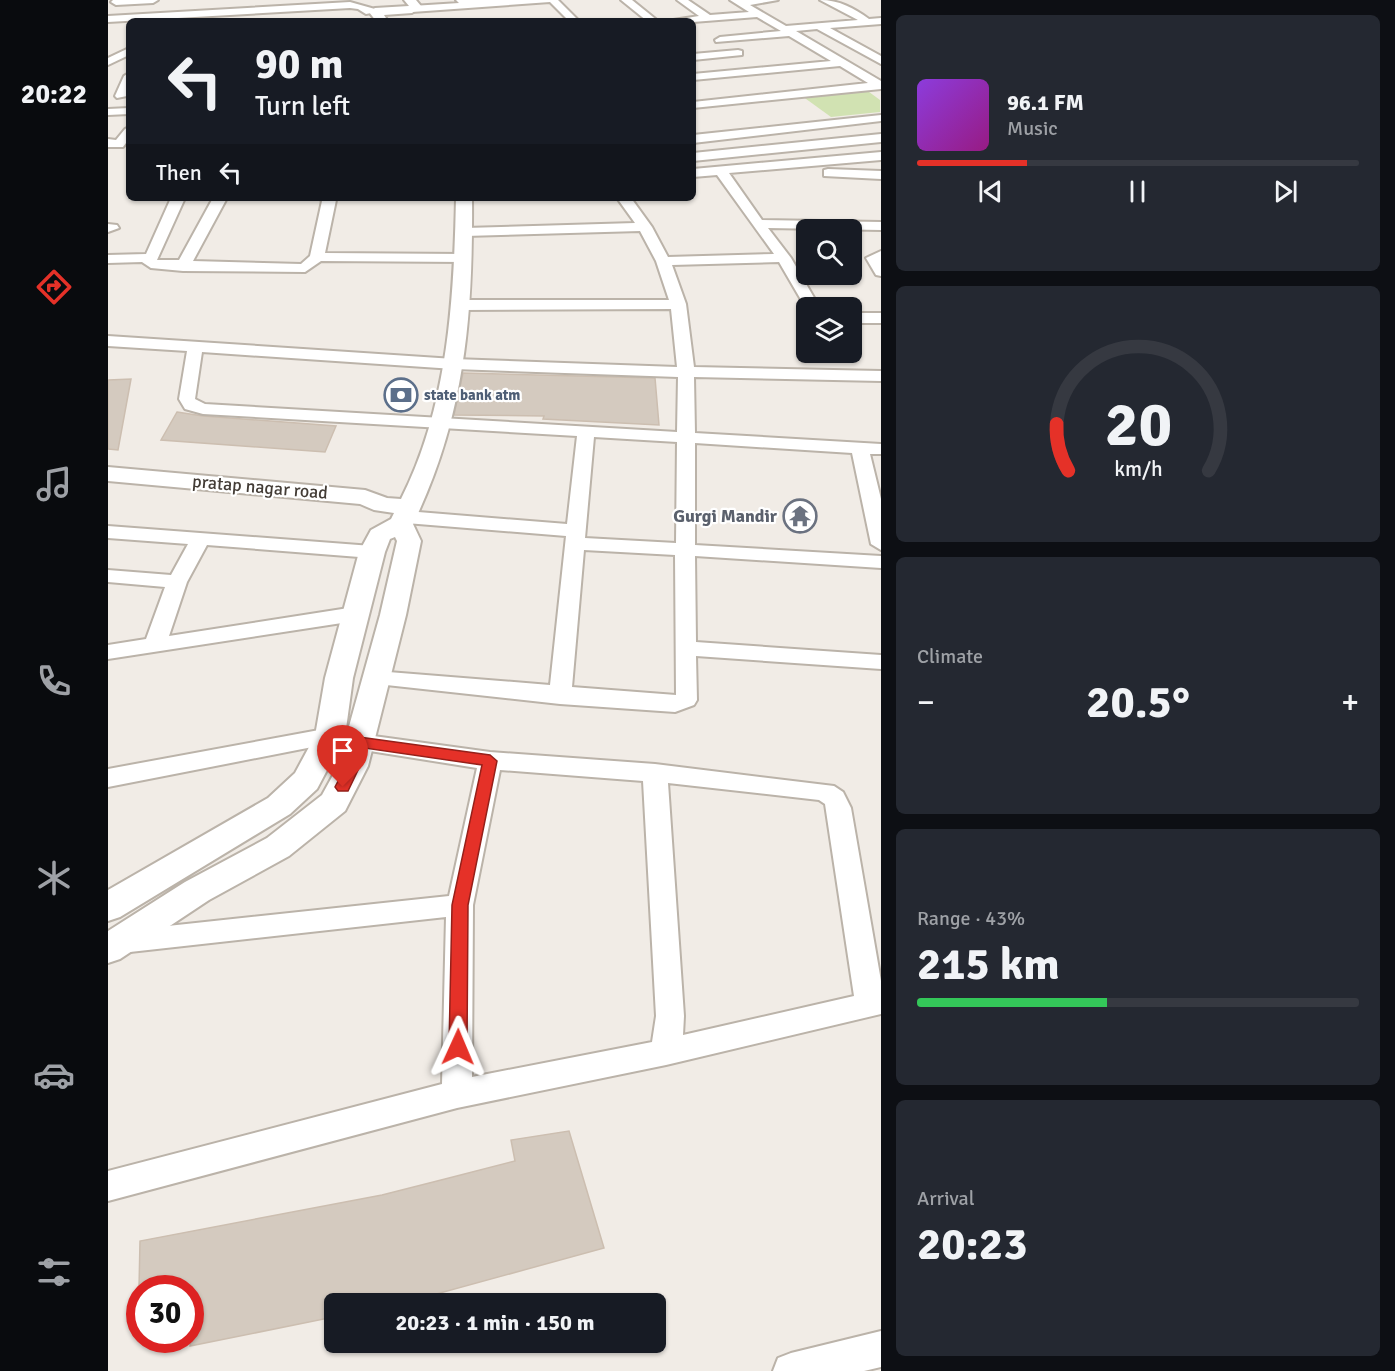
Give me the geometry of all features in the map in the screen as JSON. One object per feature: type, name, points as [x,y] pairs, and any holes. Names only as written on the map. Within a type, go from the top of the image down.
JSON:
[{"type":"street","points":[[114,3],[153,0]]},
{"type":"street","points":[[168,18],[358,5],[379,16],[411,4],[546,0]]},
{"type":"street","points":[[553,0],[570,18]]},
{"type":"street","points":[[626,0],[649,18]]},
{"type":"street","points":[[682,0],[708,18]]},
{"type":"street","points":[[737,2],[774,0]]},
{"type":"street","points":[[825,0],[853,12],[880,30]]},
{"type":"street","points":[[737,2],[880,86]]},
{"type":"street","points":[[293,9],[294,18]]},
{"type":"street","points":[[696,19],[758,14]]},
{"type":"street","points":[[108,19],[126,19]]},
{"type":"street","points":[[720,40],[817,25],[880,21]]},
{"type":"street","points":[[817,25],[880,61]]},
{"type":"street","points":[[696,57],[738,53],[708,33]]},
{"type":"street","points":[[108,62],[126,53]]},
{"type":"street","points":[[696,77],[843,63]]},
{"type":"street","points":[[696,105],[880,86]]},
{"type":"street","points":[[108,96],[125,96]]},
{"type":"street","points":[[108,112],[126,111]]},
{"type":"street","points":[[696,139],[880,118]]},
{"type":"street","points":[[108,143],[119,144],[126,135]]},
{"type":"street","points":[[696,157],[880,138]]},
{"type":"street","points":[[108,152],[126,152]]},
{"type":"street","points":[[696,173],[880,156]]},
{"type":"street","points":[[816,162],[829,173],[880,175]]},
{"type":"street","points":[[721,171],[784,258],[807,297]]},
{"type":"street","points":[[177,201],[149,262],[153,265],[301,269],[309,267],[317,257],[329,201]]},
{"type":"street","points":[[183,267],[218,201]]},
{"type":"street","points":[[112,946],[197,891],[278,847],[322,815],[334,803],[349,777],[339,678],[372,552],[380,535],[400,513],[440,424],[454,364],[462,306],[464,201]]},
{"type":"street","points":[[376,678],[560,696],[680,703],[687,696],[685,648],[688,438],[686,372],[678,304],[663,261],[645,227],[626,201]]},
{"type":"street","points":[[758,224],[880,226]]},
{"type":"street","points":[[465,232],[645,227]]},
{"type":"street","points":[[880,255],[873,258],[880,272]]},
{"type":"street","points":[[317,257],[464,258]]},
{"type":"street","points":[[108,259],[151,258]]},
{"type":"street","points":[[663,261],[784,258]]},
{"type":"street","points":[[462,306],[678,304]]},
{"type":"street","points":[[862,318],[880,318]]},
{"type":"street","points":[[108,342],[454,364],[880,376]]},
{"type":"street","points":[[195,348],[187,399],[191,405],[197,407],[880,450]]},
{"type":"street","points":[[560,696],[586,431]]},
{"type":"street","points":[[860,448],[880,544]]},
{"type":"street","name":"pratap nagar road","points":[[108,474],[365,496],[400,513]]},
{"type":"street","points":[[108,489],[400,513],[575,537],[686,549],[880,561]]},
{"type":"street","points":[[108,907],[290,798],[345,739],[376,678],[409,541],[400,513]]},
{"type":"street","points":[[108,532],[372,552]]},
{"type":"street","points":[[155,644],[177,582],[200,540]]},
{"type":"street","points":[[108,576],[177,582]]},
{"type":"street","points":[[108,652],[355,614]]},
{"type":"street","points":[[685,648],[880,662]]},
{"type":"street","points":[[108,778],[345,739],[490,761],[655,773],[825,792],[834,798],[839,808],[875,1003],[666,1052],[457,1094],[108,1186]]},
{"type":"street","points":[[457,1094],[460,905],[490,761]]},
{"type":"street","points":[[655,773],[670,1016],[666,1052]]},
{"type":"street","points":[[112,946],[460,905]]},
{"type":"street","points":[[791,1371],[880,1349]]},
{"type":"green space","points":[[865,89],[880,100],[880,112],[831,117],[802,96]]},
{"type":"building","points":[[463,373],[655,378],[659,425],[543,419],[544,416],[454,415]]},
{"type":"building","points":[[131,379],[118,450],[108,449],[108,380]]},
{"type":"building","points":[[177,412],[336,426],[325,452],[161,440]]},
{"type":"building","points":[[569,1131],[604,1248],[440,1293],[324,1293],[324,1319],[204,1343],[204,1275],[139,1275],[140,1241],[382,1195],[515,1161],[511,1140]]},
{"type":"place","name":"state bank atm","points":[[401,395]]},
{"type":"place","name":"Gurgi Mandir","points":[[800,516]]},
{"type":"route","points":[[343,787],[353,766],[359,742],[490,761],[460,905],[458,1047]]}]
